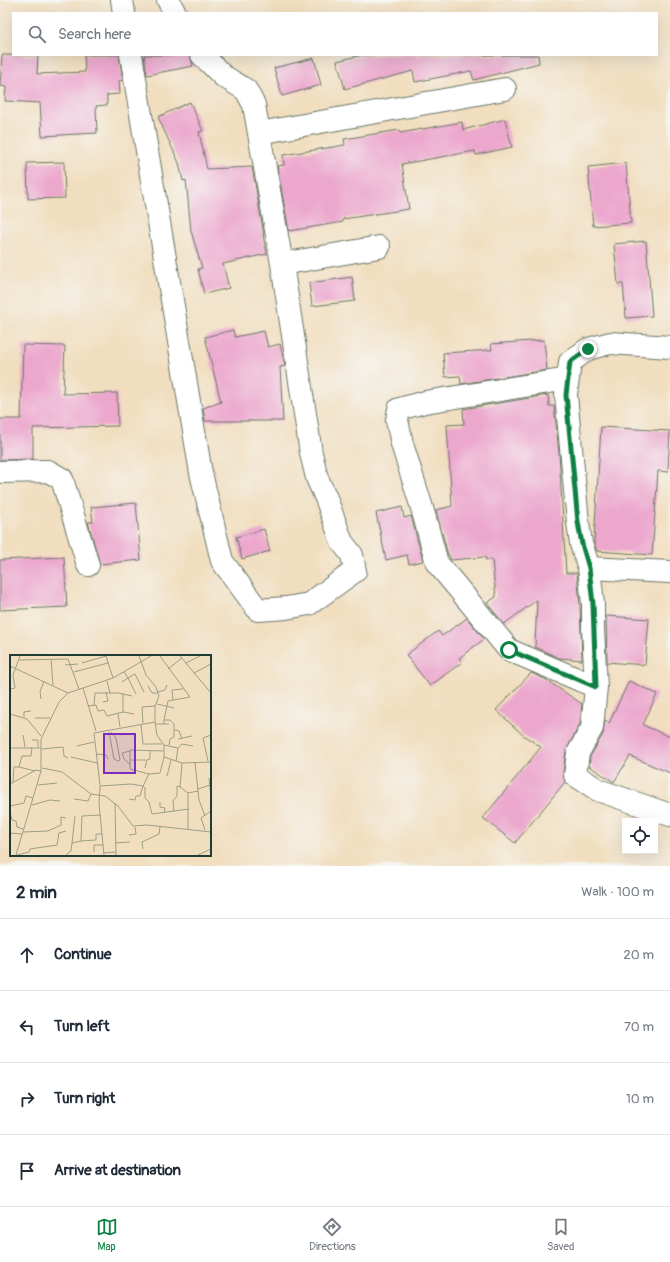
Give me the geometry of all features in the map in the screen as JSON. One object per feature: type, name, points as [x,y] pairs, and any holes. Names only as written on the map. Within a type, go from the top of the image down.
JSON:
[{"type":"street","points":[[122,0],[124,12]]},
{"type":"street","points":[[168,0],[174,12]]},
{"type":"street","points":[[131,56],[201,473],[222,561],[258,610],[286,608],[309,604],[355,571],[352,555],[342,542],[317,478],[311,453],[282,264],[254,105],[246,90],[223,76],[203,56]]},
{"type":"street","points":[[259,133],[505,89]]},
{"type":"street","points":[[282,264],[379,247]]},
{"type":"street","points":[[670,347],[610,343],[588,349],[570,362],[566,395],[578,522],[582,544],[589,568],[593,604],[596,687],[592,728],[578,753],[575,775],[598,790],[670,815]]},
{"type":"street","points":[[568,379],[425,402],[399,409],[398,420],[402,444],[422,508],[436,563],[509,650],[596,687]]},
{"type":"street","points":[[0,472],[48,471],[62,479],[88,565]]},
{"type":"street","points":[[589,568],[670,572]]},
{"type":"building","points":[[2,55],[38,56],[37,74],[85,72],[84,56],[119,56],[123,80],[119,81],[120,94],[107,95],[107,105],[96,106],[97,133],[42,136],[40,103],[5,101],[6,87],[0,86]]},
{"type":"building","points":[[144,56],[190,56],[193,66],[147,75]]},
{"type":"building","points":[[358,56],[538,56],[539,63],[474,80],[471,71],[415,82],[413,71],[345,89],[337,61]]},
{"type":"building","points":[[314,58],[321,85],[282,96],[274,68]]},
{"type":"building","points":[[190,102],[203,131],[199,132],[207,169],[252,167],[267,254],[223,264],[229,288],[204,294],[198,269],[202,268],[191,231],[186,180],[183,181],[179,163],[158,117]]},
{"type":"building","points":[[505,119],[512,147],[476,155],[475,151],[402,164],[409,209],[343,219],[343,222],[289,231],[277,166],[284,165],[283,155],[345,145],[344,139],[399,130],[400,133],[462,122],[463,130]]},
{"type":"building","points":[[64,162],[65,198],[28,199],[27,163]]},
{"type":"building","points":[[626,163],[631,223],[593,226],[588,167]]},
{"type":"building","points":[[646,241],[652,316],[626,318],[623,284],[618,284],[614,244]]},
{"type":"building","points":[[352,277],[355,301],[312,306],[309,283]]},
{"type":"building","points":[[233,330],[235,337],[264,331],[268,347],[280,344],[285,366],[280,367],[283,421],[205,421],[203,408],[221,402],[205,337]]},
{"type":"building","points":[[544,340],[547,370],[461,384],[460,376],[445,377],[443,353],[492,350],[491,344]]},
{"type":"building","points":[[23,345],[65,346],[63,394],[117,393],[118,426],[33,428],[33,459],[0,460],[0,419],[21,419]]},
{"type":"building","points":[[548,395],[549,406],[554,406],[559,453],[566,573],[577,573],[582,660],[559,658],[535,647],[537,600],[504,624],[487,603],[496,597],[492,560],[486,560],[485,557],[451,560],[448,555],[436,510],[452,506],[447,425],[464,424],[463,409]]},
{"type":"building","points":[[601,427],[670,431],[668,472],[658,471],[652,555],[597,551],[594,542]]},
{"type":"building","points":[[136,503],[141,560],[100,564],[88,522],[93,522],[91,507]]},
{"type":"building","points":[[402,507],[404,518],[411,516],[423,561],[409,564],[407,555],[386,560],[376,513]]},
{"type":"building","points":[[264,529],[270,551],[242,559],[236,537]]},
{"type":"building","points":[[64,557],[67,607],[0,610],[0,560]]},
{"type":"building","points":[[606,616],[649,619],[645,665],[607,662]]},
{"type":"building","points":[[467,618],[484,639],[459,658],[462,662],[430,686],[406,655],[438,631],[442,636]]},
{"type":"building","points":[[531,673],[545,679],[582,704],[580,724],[566,751],[563,773],[565,782],[515,843],[483,818],[541,747],[523,735],[496,710]]},
{"type":"building","points":[[629,681],[657,694],[643,725],[670,737],[670,773],[630,756],[614,782],[589,766],[590,757],[603,734],[605,720],[609,723]]},
{"type":"route","points":[[509,650],[596,687],[593,604],[589,568],[582,544],[578,522],[566,395],[570,362],[588,349]]}]
